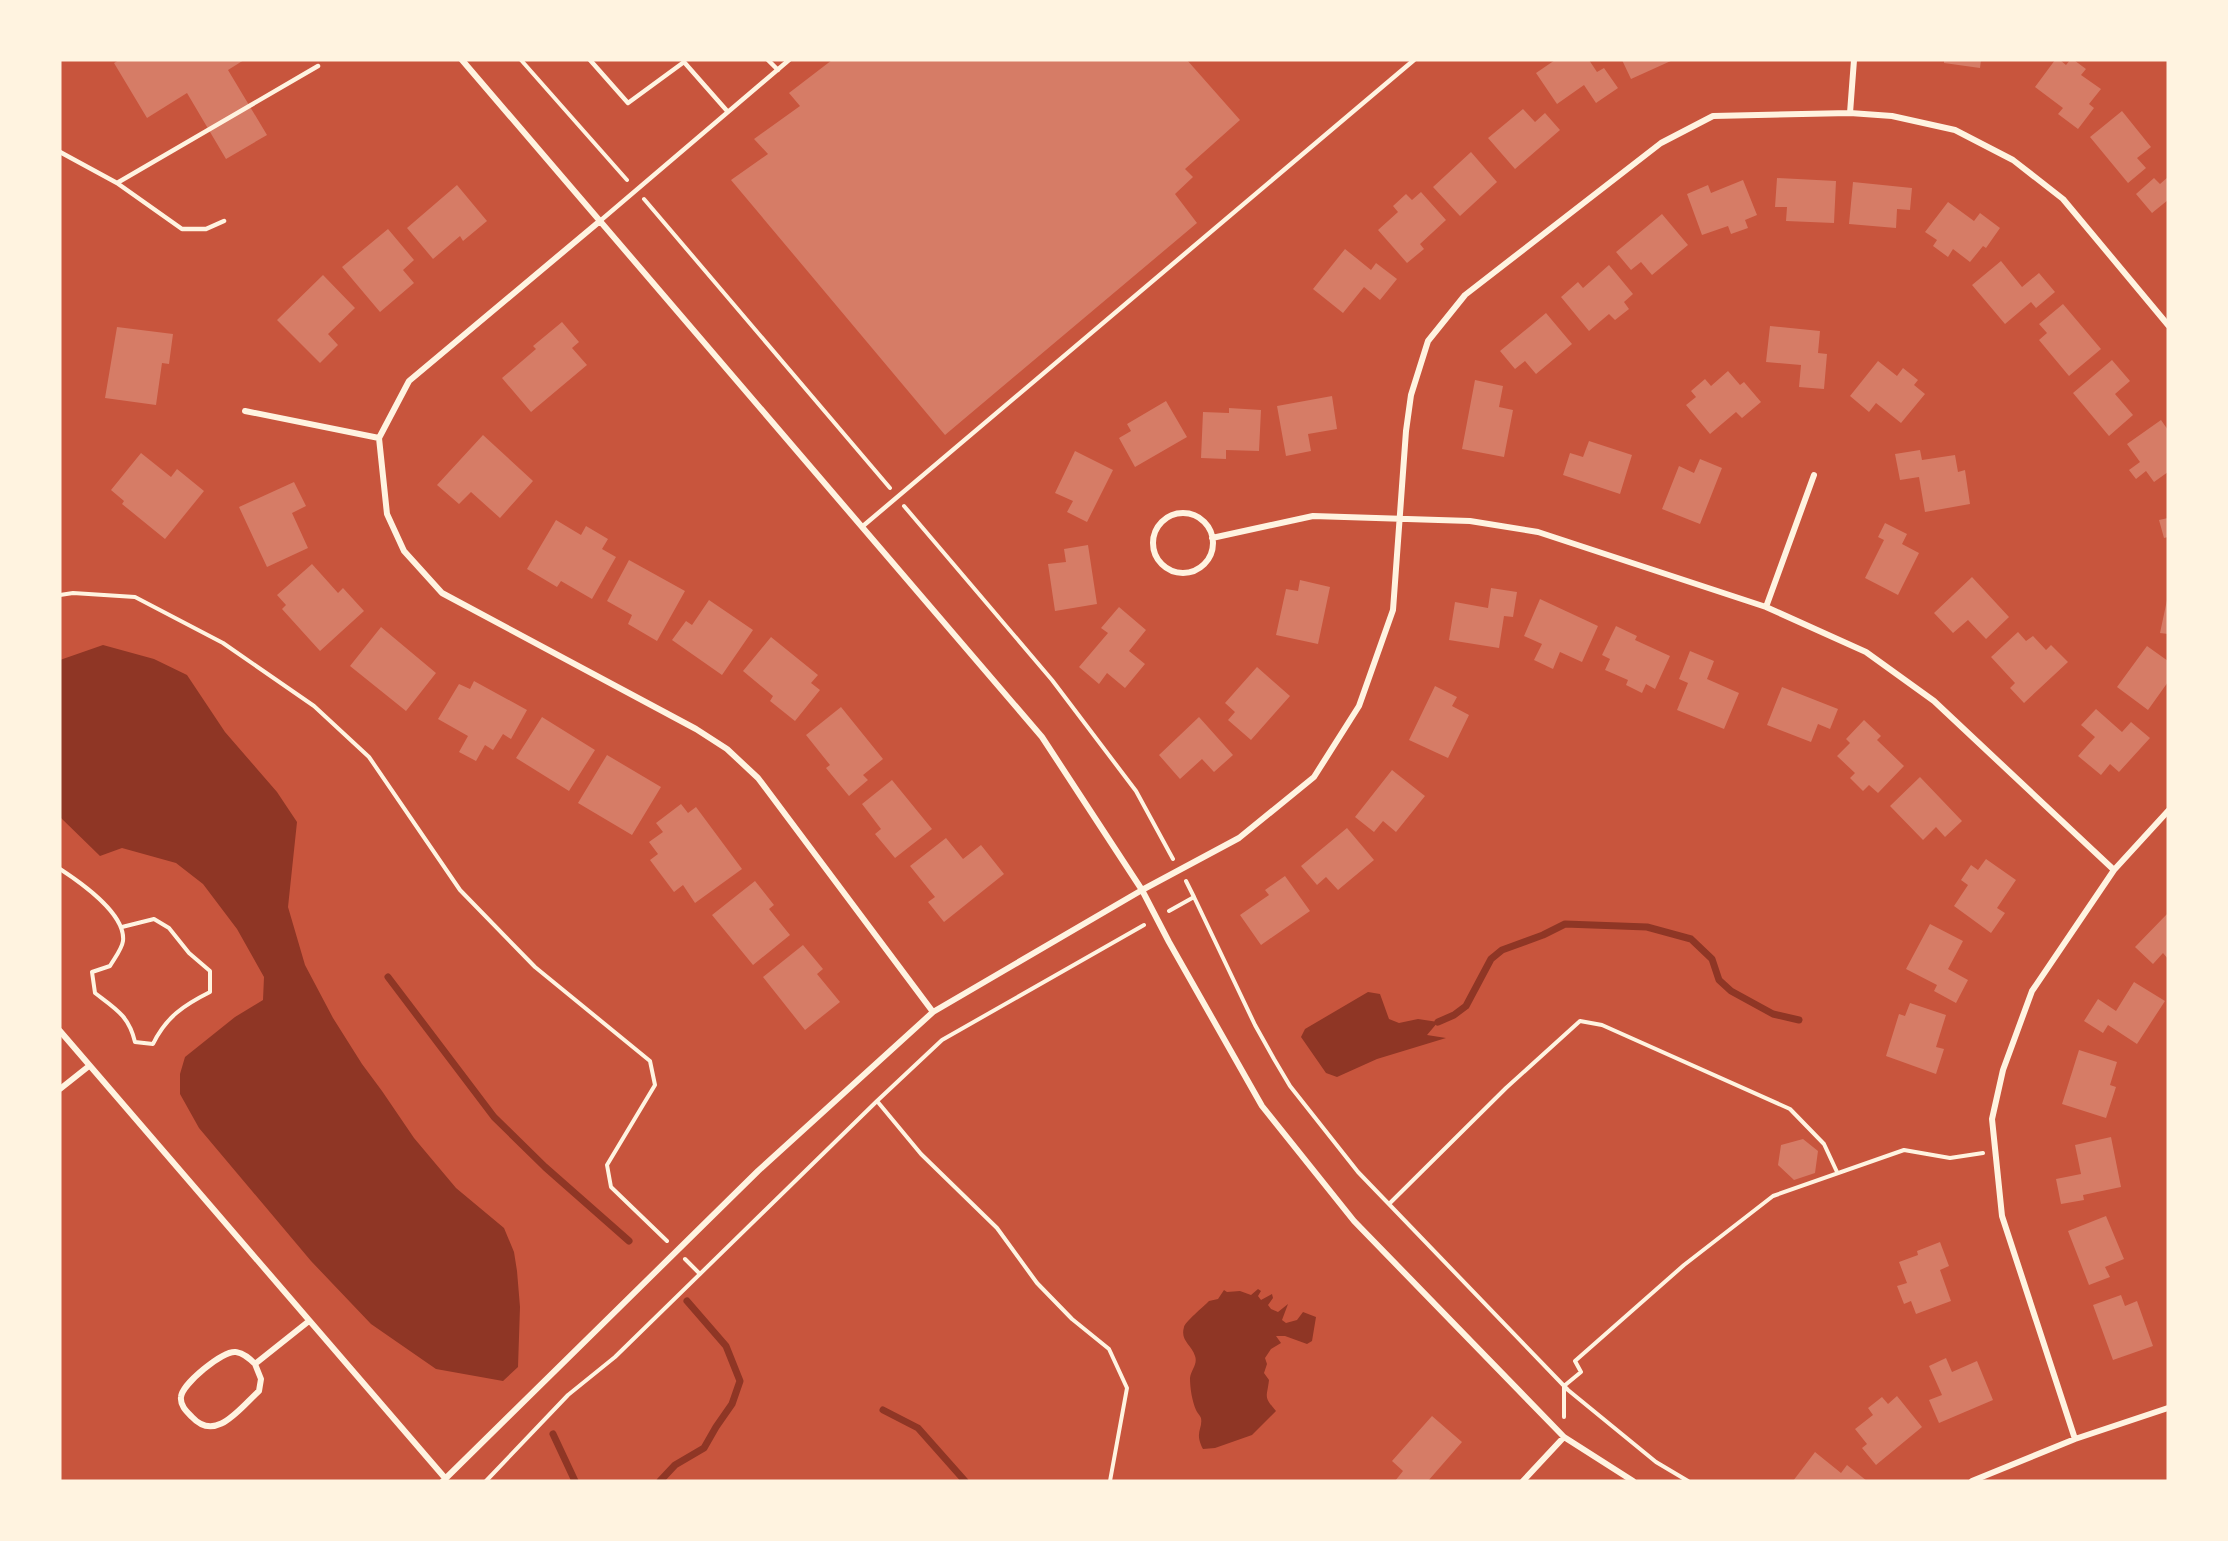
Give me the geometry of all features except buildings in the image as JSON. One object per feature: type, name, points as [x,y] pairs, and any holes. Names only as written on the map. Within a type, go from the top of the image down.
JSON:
[{"type":"street","points":[[462,60],[1042,736],[1142,890],[1262,1106],[1354,1221],[1563,1437],[1633,1481]]},
{"type":"street","points":[[1850,113],[1854,60]]},
{"type":"street","points":[[60,1031],[444,1480],[758,1170],[933,1012],[1142,890],[1239,838],[1314,777],[1359,706],[1393,610],[1406,431],[1411,395],[1428,341],[1465,295],[1661,143],[1713,116],[1850,113],[1892,116],[1955,130],[2013,160],[2063,199],[2168,325]]},
{"type":"street","points":[[600,221],[409,381],[379,438],[387,514],[405,551],[442,593],[696,729],[727,750],[758,778],[933,1012]]},
{"type":"street","points":[[245,411],[379,438]]},
{"type":"street","points":[[1766,607],[1814,475]]},
{"type":"street","points":[[1176,514],[1194,515],[1203,521],[1209,528],[1212,538],[1213,548],[1203,566],[1185,574],[1174,573],[1165,568],[1153,552],[1154,532],[1159,524],[1176,514]]},
{"type":"street","points":[[1212,538],[1313,516],[1470,521],[1538,532],[1766,607],[1866,652],[1934,701],[2114,870]]},
{"type":"street","points":[[2075,1439],[2002,1216],[1992,1119],[2003,1070],[2032,991],[2114,870],[2168,811]]},
{"type":"street","points":[[60,1089],[89,1066]]},
{"type":"street","points":[[255,1364],[309,1321]]},
{"type":"street","points":[[237,1352],[255,1364],[261,1378],[259,1391],[220,1426],[209,1428],[199,1425],[183,1408],[181,1397],[186,1386],[225,1353],[237,1352]]},
{"type":"street","points":[[1972,1481],[2075,1439],[2168,1407]]},
{"type":"street","points":[[1523,1481],[1563,1437]]},
{"type":"lane","points":[[590,60],[628,103],[683,61],[728,112]]},
{"type":"lane","points":[[768,60],[778,70]]},
{"type":"lane","points":[[600,221],[789,60]]},
{"type":"lane","points":[[863,526],[1414,60]]},
{"type":"lane","points":[[117,183],[318,66]]},
{"type":"lane","points":[[60,153],[117,183],[182,229],[206,229],[224,221]]},
{"type":"path","points":[[521,60],[636,190],[1052,680],[1136,791],[1194,897],[1255,1025],[1290,1086],[1358,1172],[1564,1386],[1656,1461],[1688,1481]]},
{"type":"path","points":[[60,596],[73,593],[135,597],[194,627],[223,643],[314,706],[369,757],[460,890],[535,967],[650,1061],[655,1084],[607,1165],[611,1187],[700,1274]]},
{"type":"path","points":[[60,869],[96,896],[122,927],[123,942],[110,966],[92,972],[95,993],[124,1018],[131,1027],[135,1042],[153,1044],[160,1029],[184,1005],[210,992],[210,971],[189,953],[169,927],[154,919],[122,927]]},
{"type":"path","points":[[486,1481],[561,1403],[615,1357],[942,1040],[1194,897]]},
{"type":"path","points":[[1389,1204],[1506,1088],[1580,1021],[1602,1025],[1790,1109],[1824,1143],[1837,1172]]},
{"type":"path","points":[[877,1101],[921,1154],[997,1228],[1037,1283],[1072,1319],[1109,1349],[1126,1388],[1110,1481]]},
{"type":"path","points":[[1563,1437],[1564,1386],[1581,1372],[1575,1360],[1684,1265],[1773,1196],[1904,1150],[1950,1158],[1995,1152]]},
{"type":"shaded area","points":[[103,645],[154,659],[187,675],[225,732],[277,792],[297,822],[288,907],[305,965],[333,1018],[414,1138],[456,1188],[504,1228],[514,1252],[520,1307],[518,1367],[503,1381],[436,1369],[371,1324],[311,1261],[199,1128],[180,1094],[180,1074],[185,1057],[235,1017],[263,1000],[264,977],[237,929],[203,884],[176,863],[122,848],[100,856],[60,817],[60,660]]},
{"type":"shaded area","points":[[1368,992],[1380,994],[1389,1019],[1399,1023],[1418,1019],[1438,1022],[1427,1035],[1446,1038],[1377,1059],[1337,1077],[1326,1073],[1301,1037],[1305,1029]]},
{"type":"shaded area","points":[[1258,1289],[1261,1291],[1258,1296],[1261,1300],[1272,1294],[1273,1298],[1268,1305],[1271,1309],[1278,1312],[1288,1304],[1282,1320],[1286,1323],[1297,1320],[1303,1312],[1316,1317],[1312,1341],[1307,1344],[1285,1336],[1276,1336],[1281,1343],[1271,1349],[1265,1358],[1267,1364],[1264,1373],[1269,1380],[1268,1399],[1276,1411],[1252,1435],[1215,1448],[1203,1449],[1199,1439],[1201,1418],[1196,1411],[1190,1386],[1196,1359],[1183,1336],[1184,1327],[1209,1301],[1218,1299],[1224,1290],[1227,1292],[1240,1291],[1251,1295]]},
{"type":"waterway","points":[[1438,1022],[1454,1015],[1466,1006],[1491,959],[1502,950],[1565,924],[1647,927],[1691,939],[1712,959],[1719,980],[1731,991],[1773,1014],[1799,1020]]},
{"type":"waterway","points":[[388,977],[494,1117],[545,1167],[629,1241]]},
{"type":"waterway","points":[[660,1481],[675,1465],[704,1448],[732,1404],[740,1381],[726,1346],[687,1301]]},
{"type":"waterway","points":[[883,1410],[918,1428],[965,1481]]},
{"type":"waterway","points":[[553,1434],[575,1481]]}]
